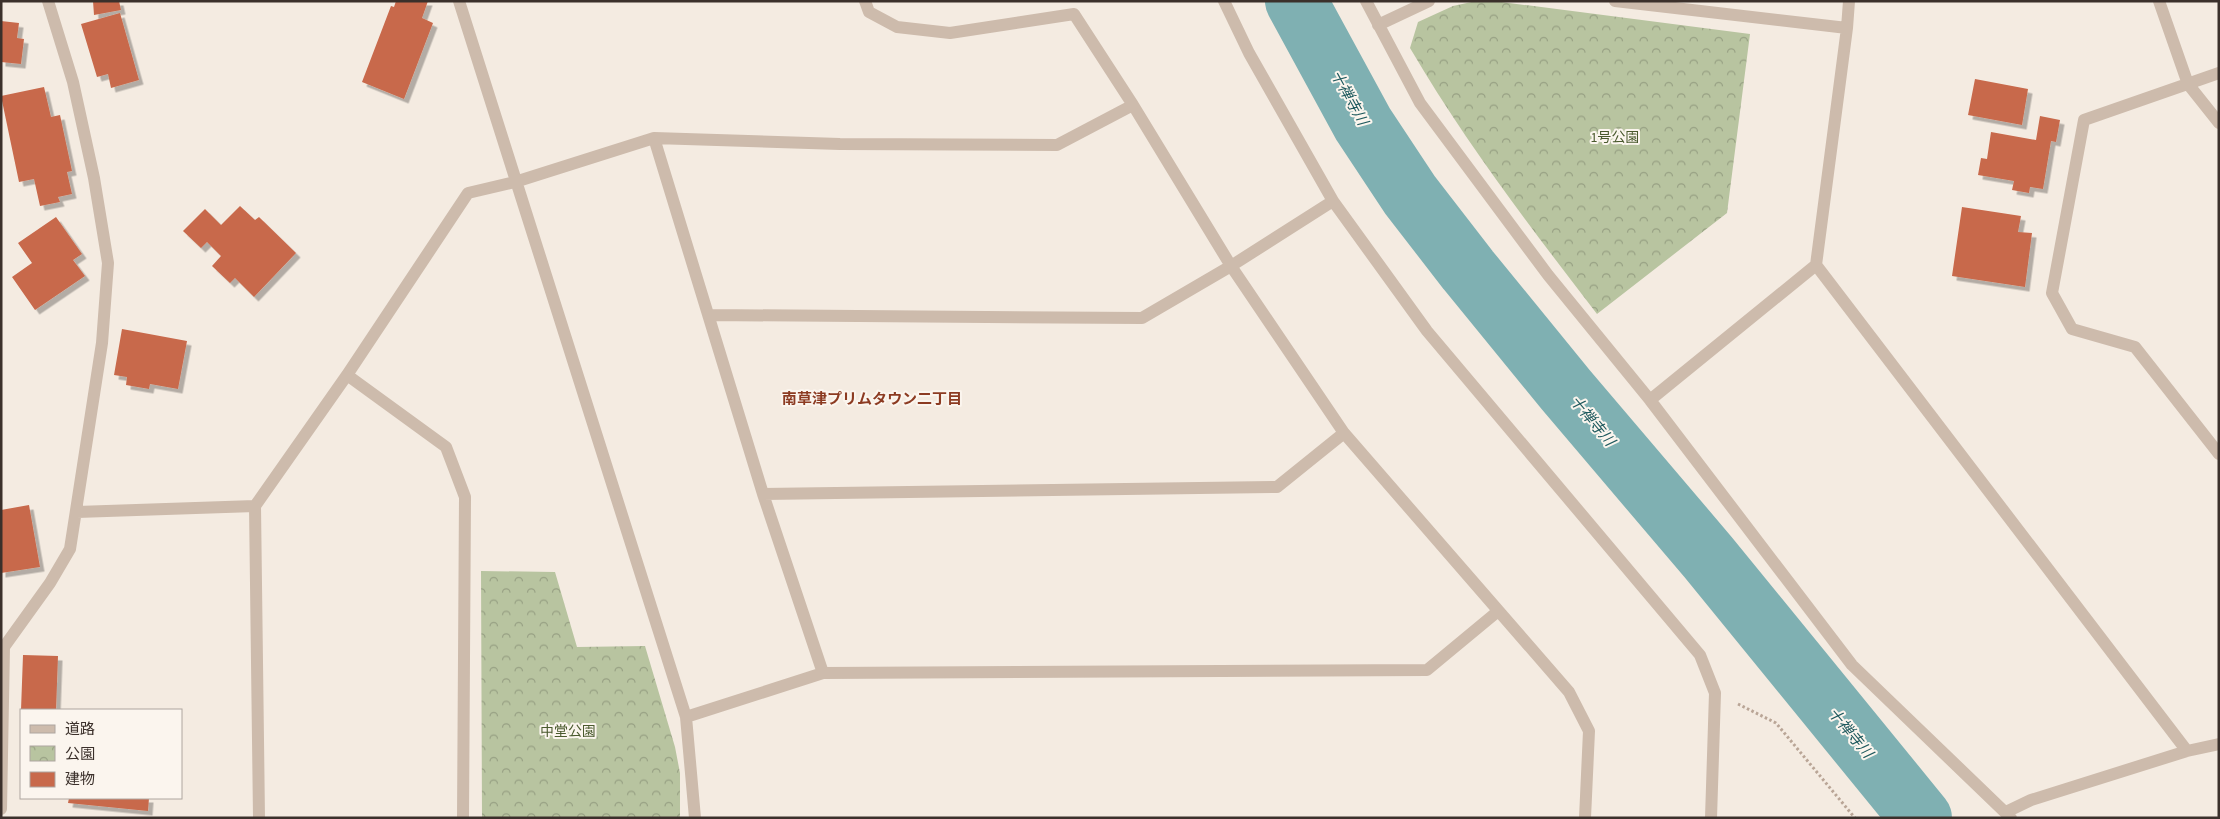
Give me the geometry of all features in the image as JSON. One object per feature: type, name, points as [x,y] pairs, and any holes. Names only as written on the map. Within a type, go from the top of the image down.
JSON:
[{"type":"street","points":[[1,809],[4,648],[50,583],[70,549],[102,343],[108,263],[94,178],[73,82],[48,1]]},
{"type":"street","points":[[459,1],[686,717],[695,818]]},
{"type":"street","points":[[865,1],[869,12],[897,27],[950,33],[1074,14],[1133,105],[1231,266],[1344,433],[1497,612],[1569,692],[1589,731],[1585,818]]},
{"type":"street","points":[[1224,1],[1249,53],[1333,201],[1427,331],[1700,654],[1715,693],[1711,818]]},
{"type":"street","points":[[1366,1],[1420,103],[1548,274],[1650,400],[1852,665],[2009,815],[2031,800],[2187,751],[2219,744]]},
{"type":"street","points":[[1378,24],[1429,1]]},
{"type":"street","points":[[1615,1],[1847,28]]},
{"type":"street","points":[[1650,400],[1816,265],[1849,1]]},
{"type":"street","points":[[2159,1],[2188,84],[2219,123]]},
{"type":"street","points":[[2219,73],[2084,120],[2052,293],[2072,330],[2135,347],[2219,454]]},
{"type":"street","points":[[260,818],[255,506],[347,375],[468,193],[515,182],[654,138],[840,144],[1057,146],[1133,105]]},
{"type":"street","points":[[654,138],[763,494],[823,673]]},
{"type":"street","points":[[709,316],[1142,318],[1231,266],[1333,201]]},
{"type":"street","points":[[1816,265],[2187,751]]},
{"type":"street","points":[[347,375],[446,447],[466,497],[463,818]]},
{"type":"street","points":[[763,494],[1277,487],[1344,433]]},
{"type":"street","points":[[77,512],[255,506]]},
{"type":"street","points":[[686,717],[823,673],[1427,670],[1497,612]]},
{"type":"path","points":[[1715,693],[1776,723],[1855,818]]},
{"type":"green space","name":"1号公園","points":[[1476,1],[1494,1],[1750,34],[1727,213],[1597,314],[1523,217],[1476,151],[1410,48],[1418,22],[1453,6]]},
{"type":"green space","name":"中堂公園","points":[[481,571],[555,572],[577,647],[645,646],[675,747],[680,773],[680,818],[482,818]]},
{"type":"building","points":[[93,1],[119,1],[121,10],[94,15]]},
{"type":"building","points":[[396,1],[428,1],[422,18],[433,23],[404,99],[362,82],[391,6],[394,7]]},
{"type":"building","points":[[120,13],[139,80],[111,88],[108,74],[97,77],[81,24]]},
{"type":"building","points":[[1,21],[19,23],[17,38],[24,39],[21,64],[1,62]]},
{"type":"building","points":[[1975,79],[2028,89],[2022,125],[1968,115]]},
{"type":"building","points":[[44,87],[51,117],[60,115],[72,171],[67,172],[72,194],[58,197],[60,202],[40,206],[34,179],[19,182],[1,96]]},
{"type":"building","points":[[2040,116],[2060,120],[2056,142],[2051,141],[2043,189],[2030,187],[2029,193],[2012,190],[2014,181],[1978,175],[1981,158],[1987,159],[1991,132],[2036,140]]},
{"type":"building","points":[[240,206],[255,220],[259,217],[296,253],[254,297],[235,278],[230,283],[212,266],[221,256],[207,242],[201,248],[183,231],[205,209],[221,225]]},
{"type":"building","points":[[1962,207],[2021,216],[2018,232],[2032,233],[2025,287],[1952,276]]},
{"type":"building","points":[[56,217],[82,254],[73,260],[85,276],[35,310],[12,277],[32,263],[18,243]]},
{"type":"building","points":[[122,329],[187,341],[178,389],[150,384],[149,389],[126,385],[127,377],[114,375]]},
{"type":"building","points":[[29,505],[40,567],[1,573],[1,510]]},
{"type":"building","points":[[23,655],[58,656],[56,709],[21,709]]},
{"type":"building","points":[[69,799],[149,799],[148,811],[68,803]]},
{"type":"waterway","name":"十禅寺川","points":[[1296,1],[1363,124],[1410,195],[1468,270],[1566,390],[1708,557],[1921,818]]},
{"type":"district","name":"南草津プリムタウン二丁目","points":[[872,399]]}]
